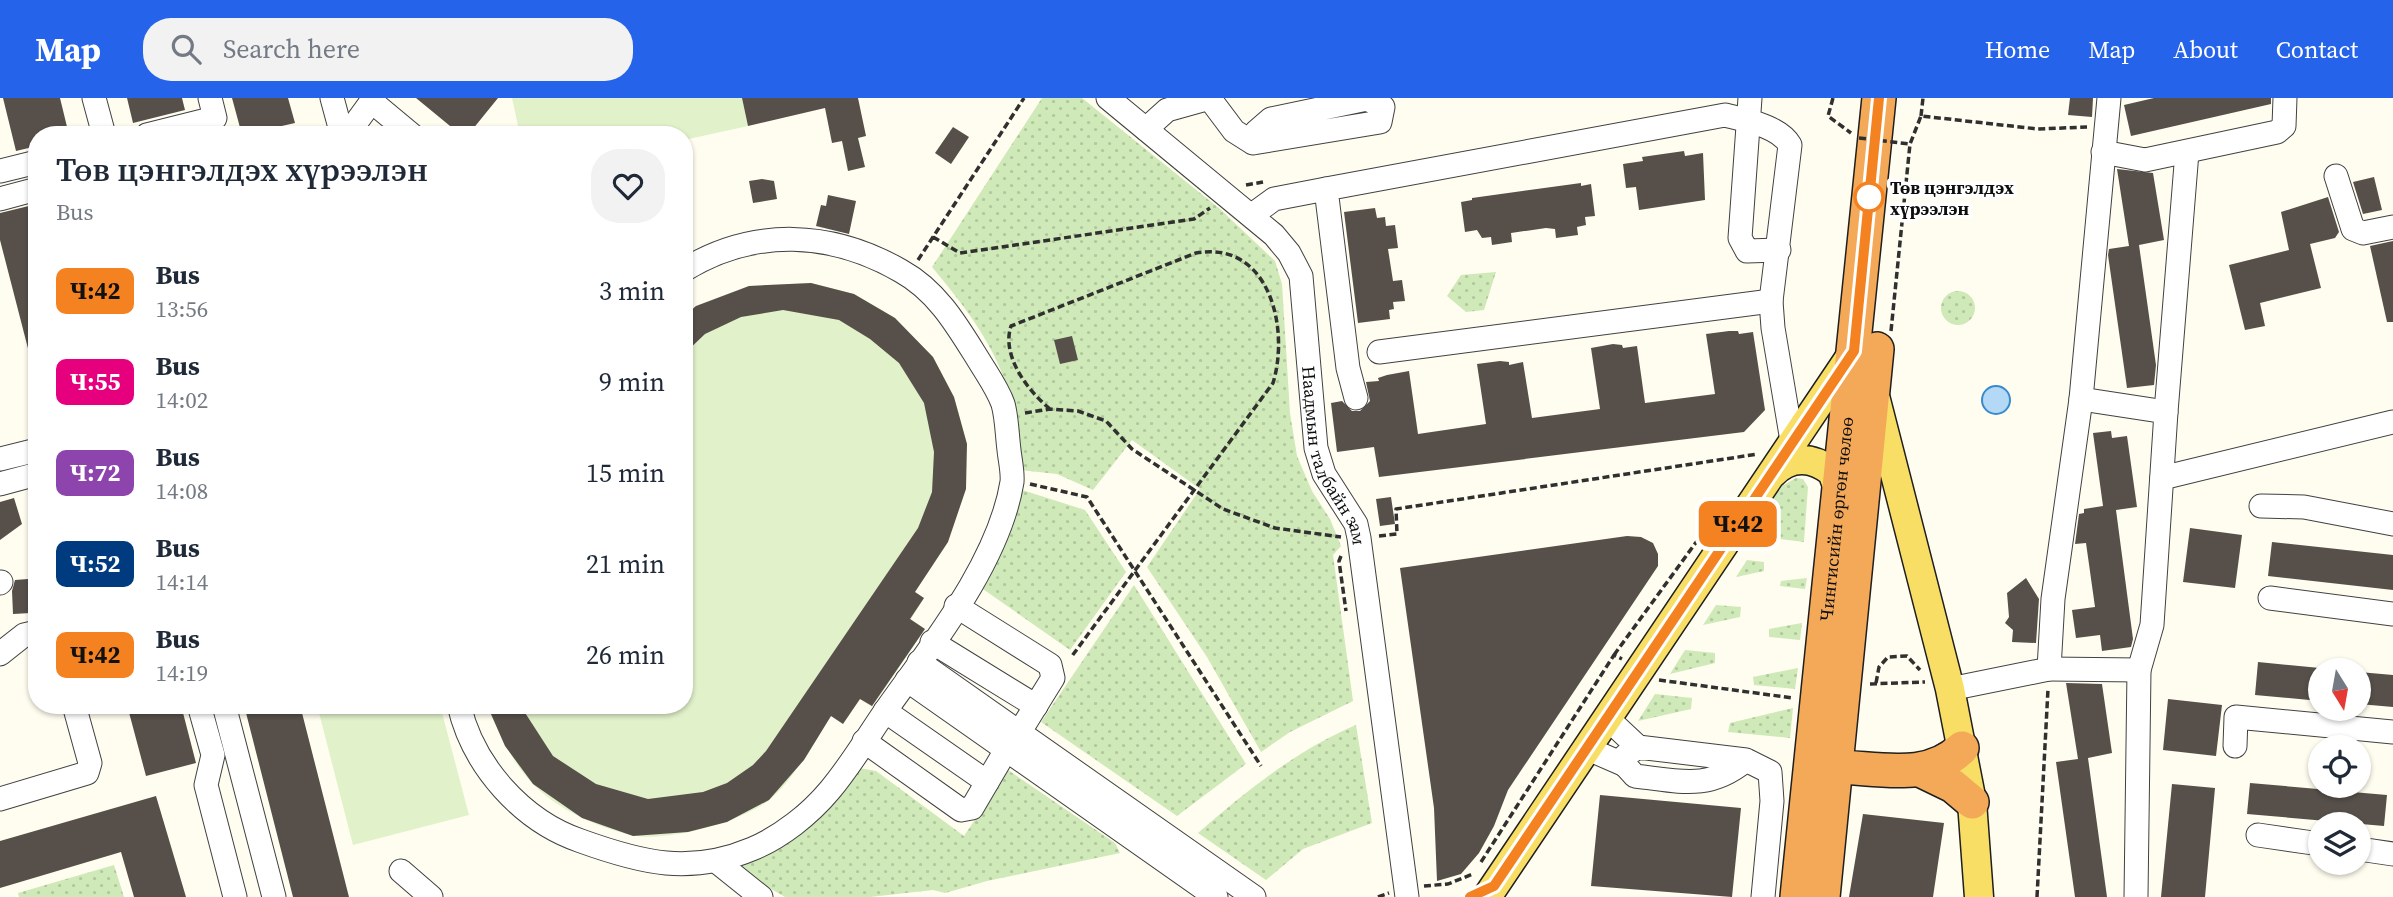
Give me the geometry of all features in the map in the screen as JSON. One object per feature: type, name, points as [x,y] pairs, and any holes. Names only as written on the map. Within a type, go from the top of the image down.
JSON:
[{"type":"highway","name":"Чингисийн өргөн чөлөө","points":[[1797,897],[1879,98]]},
{"type":"highway","name":"Чингисийн өргөн чөлөө","points":[[1823,897],[1873,390],[1911,107]]},
{"type":"highway","points":[[1922,771],[1945,762],[1962,748]]},
{"type":"highway","points":[[1836,767],[1922,771],[1952,786],[1972,802]]},
{"type":"main road","points":[[1489,894],[1640,669],[1766,464],[1792,441],[1854,351]]},
{"type":"main road","points":[[1873,390],[1937,685],[1962,748],[1972,802],[1979,897]]},
{"type":"main road","points":[[1766,464],[1793,460],[1811,461],[1832,471],[1839,491]]},
{"type":"street","points":[[94,98],[102,126]]},
{"type":"street","points":[[183,126],[215,118],[210,98]]},
{"type":"street","points":[[332,98],[340,126]]},
{"type":"street","name":"Наадмын талбайн зам","points":[[1108,98],[1252,215],[1289,253],[1301,276],[1316,448],[1324,474],[1356,524],[1359,538],[1407,892]]},
{"type":"street","points":[[1146,129],[1165,104],[1210,98],[1234,131],[1253,143],[1380,122],[1383,107],[1367,99],[1271,119],[1256,132],[1253,143]]},
{"type":"street","points":[[2049,669],[2053,599],[2081,399],[2109,98]]},
{"type":"street","points":[[354,126],[373,99],[402,126]]},
{"type":"street","points":[[2104,152],[2145,160],[2277,132],[2284,126],[2283,100]]},
{"type":"street","points":[[1252,215],[1274,199],[1724,116],[1749,109]]},
{"type":"street","points":[[1749,109],[1740,238],[1747,251],[1779,250]]},
{"type":"street","points":[[1749,109],[1785,136],[1790,145],[1771,301],[1792,441]]},
{"type":"street","points":[[2136,897],[2139,670],[2152,625],[2187,152]]},
{"type":"street","points":[[0,171],[28,164]]},
{"type":"street","points":[[2336,176],[2353,229],[2363,233],[2393,226]]},
{"type":"street","points":[[1326,189],[1348,368],[1356,398]]},
{"type":"street","points":[[0,199],[28,192]]},
{"type":"street","points":[[462,714],[467,732],[482,760],[512,796],[550,827],[572,838],[634,858],[681,865],[716,861],[759,846],[798,821],[829,791],[933,642],[995,540],[1012,480],[1005,416],[998,392],[956,324],[934,296],[908,274],[852,247],[800,238],[730,250],[693,266]]},
{"type":"street","points":[[1379,352],[1771,301]]},
{"type":"street","points":[[2081,399],[2166,412]]},
{"type":"street","points":[[2162,478],[2393,422]]},
{"type":"street","points":[[0,459],[28,452]]},
{"type":"street","points":[[0,484],[28,476]]},
{"type":"street","points":[[2261,506],[2304,507],[2393,524]]},
{"type":"street","points":[[2270,598],[2393,614]]},
{"type":"street","points":[[864,741],[961,810],[972,808],[1053,678],[1050,665],[956,606]]},
{"type":"street","points":[[0,654],[28,634]]},
{"type":"street","points":[[933,642],[1036,706]]},
{"type":"street","points":[[1937,685],[2049,669],[2139,670]]},
{"type":"street","points":[[913,671],[1013,741],[1254,897]]},
{"type":"street","points":[[885,711],[987,782]]},
{"type":"street","points":[[0,799],[87,773],[90,763],[76,714]]},
{"type":"street","points":[[204,714],[224,753],[274,897]]},
{"type":"street","points":[[224,714],[224,753],[206,785],[235,897]]},
{"type":"street","points":[[2235,746],[2236,717],[2393,732]]},
{"type":"street","points":[[1607,718],[1632,756]]},
{"type":"street","points":[[1013,741],[1216,897]]},
{"type":"street","points":[[1586,748],[1632,756],[1746,760],[1770,772],[1772,801],[1763,897]]},
{"type":"street","points":[[2259,835],[2308,842]]},
{"type":"street","points":[[2371,851],[2393,854]]},
{"type":"street","points":[[716,861],[753,895]]},
{"type":"street","points":[[401,871],[431,897]]},
{"type":"path","points":[[908,274],[1024,98]]},
{"type":"path","points":[[1833,98],[1828,116],[1859,138],[1910,144]]},
{"type":"path","points":[[1911,107],[1923,98]]},
{"type":"path","points":[[1911,107],[2038,129],[2106,126]]},
{"type":"path","points":[[1891,338],[1910,144],[1911,107]]},
{"type":"path","points":[[933,237],[960,253],[1194,219],[1229,196]]},
{"type":"path","points":[[1050,410],[1034,396],[1018,370],[1007,338],[1011,326],[1196,253],[1211,250],[1241,262],[1260,277],[1270,293],[1277,320],[1278,367],[1273,383],[1072,656]]},
{"type":"path","points":[[1005,416],[1050,410],[1078,411],[1106,421],[1132,449],[1193,490],[1248,520],[1275,528],[1343,537]]},
{"type":"path","points":[[1377,536],[1397,534],[1396,509],[1766,464]]},
{"type":"path","points":[[1012,480],[1087,496],[1261,766]]},
{"type":"path","points":[[1378,897],[1448,884],[1472,875],[1614,655],[1662,682],[1799,698]]},
{"type":"path","points":[[1876,684],[1880,664],[1897,655],[1912,659],[1937,685]]},
{"type":"path","points":[[2037,897],[2049,669]]},
{"type":"path","points":[[1867,684],[1937,685]]},
{"type":"green space","points":[[512,98],[742,98],[748,126],[693,138],[693,126],[518,126]]},
{"type":"green space","points":[[1042,98],[1082,98],[1220,209],[1275,261],[1282,284],[1290,413],[1297,456],[1341,546],[1333,555],[1353,701],[1290,732],[1261,752],[1207,657],[1147,567],[1200,489],[1132,440],[1093,490],[1057,474],[1020,470],[1013,408],[998,363],[968,313],[932,267]]},
{"type":"green space","points":[[1496,272],[1484,310],[1466,312],[1447,296],[1461,275]]},
{"type":"green space","points":[[811,283],[854,294],[895,318],[933,357],[954,397],[967,444],[915,592],[924,598],[911,619],[925,629],[872,707],[860,699],[832,716],[778,793],[755,809],[702,829],[663,836],[631,835],[591,822],[565,809],[542,792],[512,756],[491,714],[693,714],[693,312],[749,286]]},
{"type":"green space","points":[[1958,291],[1970,296],[1975,308],[1970,320],[1958,325],[1946,320],[1941,308],[1946,296]]},
{"type":"green space","points":[[1796,478],[1803,479],[1808,487],[1804,542],[1749,535],[1782,486]]},
{"type":"green space","points":[[1016,488],[1085,510],[1126,572],[1070,650],[980,587]]},
{"type":"green space","points":[[1747,560],[1764,562],[1764,571],[1736,577]]},
{"type":"green space","points":[[1807,578],[1805,589],[1780,586],[1781,581]]},
{"type":"green space","points":[[1134,585],[1246,764],[1177,816],[1041,722]]},
{"type":"green space","points":[[1716,605],[1741,607],[1740,617],[1703,625]]},
{"type":"green space","points":[[1802,623],[1800,640],[1769,637],[1769,629]]},
{"type":"green space","points":[[1685,650],[1715,653],[1715,663],[1670,674]]},
{"type":"green space","points":[[1798,668],[1795,689],[1754,685],[1753,677]]},
{"type":"green space","points":[[1655,694],[1692,698],[1691,709],[1638,721]]},
{"type":"green space","points":[[1793,708],[1790,738],[1728,732],[1730,723]]},
{"type":"green space","points":[[319,714],[442,714],[469,815],[353,845]]},
{"type":"green space","points":[[1356,725],[1372,823],[1303,849],[1266,880],[1198,833],[1293,759]]},
{"type":"green space","points":[[859,768],[876,771],[964,836],[1008,770],[1115,843],[1120,853],[987,881],[945,893],[933,890],[870,897],[785,897],[738,870],[745,861]]},
{"type":"green space","points":[[114,865],[124,897],[19,897],[18,893]]},
{"type":"water","points":[[1996,386],[2006,390],[2010,400],[2006,410],[1996,414],[1986,410],[1982,400],[1986,390]]},
{"type":"building","points":[[3,98],[60,98],[67,126],[28,126],[28,148],[16,151]]},
{"type":"building","points":[[127,98],[182,98],[185,110],[133,123]]},
{"type":"building","points":[[232,98],[288,98],[295,123],[282,126],[240,126]]},
{"type":"building","points":[[416,98],[498,98],[475,126],[450,126]]},
{"type":"building","points":[[742,98],[858,98],[866,136],[858,138],[865,167],[848,171],[842,141],[832,143],[825,108],[748,126]]},
{"type":"building","points":[[2070,98],[2093,98],[2092,117],[2068,115]]},
{"type":"building","points":[[2154,98],[2271,98],[2271,104],[2131,136],[2124,105]]},
{"type":"building","points":[[953,127],[969,137],[951,164],[935,153]]},
{"type":"building","points":[[1684,151],[1685,156],[1703,153],[1705,200],[1639,210],[1636,187],[1626,188],[1623,164],[1643,161],[1642,157]]},
{"type":"building","points":[[2117,169],[2153,173],[2164,240],[2139,245],[2156,365],[2154,385],[2127,388],[2108,255],[2109,249],[2129,246]]},
{"type":"building","points":[[2374,177],[2382,210],[2363,214],[2353,182]]},
{"type":"building","points":[[749,181],[774,181],[777,199],[753,203]]},
{"type":"building","points":[[1581,183],[1581,186],[1591,184],[1595,216],[1585,217],[1586,225],[1577,227],[1578,235],[1556,238],[1555,229],[1546,228],[1511,233],[1512,242],[1492,245],[1491,237],[1482,238],[1477,230],[1465,232],[1461,202],[1472,198]]},
{"type":"building","points":[[828,195],[856,201],[849,234],[816,226],[821,205],[826,206]]},
{"type":"building","points":[[2328,197],[2339,232],[2335,238],[2310,244],[2321,288],[2260,303],[2265,326],[2245,330],[2229,265],[2289,250],[2281,212]]},
{"type":"building","points":[[28,206],[28,348],[0,240],[0,213]]},
{"type":"building","points":[[1375,208],[1377,218],[1385,217],[1386,226],[1395,225],[1398,248],[1388,249],[1393,281],[1402,280],[1405,301],[1393,302],[1394,309],[1389,310],[1390,319],[1358,323],[1344,212]]},
{"type":"building","points":[[2393,241],[2393,322],[2387,322],[2370,246]]},
{"type":"building","points":[[811,283],[854,294],[895,318],[933,357],[954,397],[967,444],[966,489],[948,542],[915,592],[924,598],[910,619],[925,629],[872,706],[860,699],[843,724],[831,716],[804,760],[769,800],[727,822],[688,832],[633,836],[582,818],[533,784],[505,746],[491,714],[526,714],[553,756],[596,784],[648,799],[703,792],[727,783],[753,765],[766,751],[918,528],[932,492],[934,452],[924,403],[899,363],[870,339],[839,320],[783,310],[741,317],[705,334],[693,345],[693,308],[749,286]]},
{"type":"building","points":[[1738,331],[1739,334],[1753,332],[1765,410],[1744,432],[1379,477],[1374,447],[1337,452],[1331,403],[1342,401],[1352,411],[1360,411],[1370,401],[1366,382],[1379,381],[1378,378],[1387,375],[1409,371],[1418,434],[1486,424],[1477,364],[1500,361],[1509,362],[1509,365],[1523,362],[1532,418],[1600,409],[1591,348],[1613,344],[1622,345],[1623,348],[1637,346],[1645,403],[1715,394],[1706,334]]},
{"type":"building","points":[[1072,336],[1078,360],[1060,364],[1054,340]]},
{"type":"building","points":[[2111,431],[2112,438],[2127,436],[2137,507],[2116,510],[2133,639],[2131,647],[2102,651],[2100,635],[2076,638],[2072,610],[2095,607],[2086,543],[2075,544],[2079,514],[2084,513],[2084,509],[2103,506],[2093,433]]},
{"type":"building","points":[[1391,497],[1395,524],[1380,526],[1376,499]]},
{"type":"building","points":[[14,498],[22,524],[0,540],[0,502]]},
{"type":"building","points":[[2190,528],[2242,535],[2235,588],[2183,582]]},
{"type":"building","points":[[1627,536],[1641,537],[1653,543],[1658,554],[1658,566],[1508,790],[1494,826],[1479,853],[1461,874],[1437,881],[1434,808],[1400,568]]},
{"type":"building","points":[[2272,542],[2393,555],[2393,590],[2268,576]]},
{"type":"building","points":[[2026,578],[2039,599],[2036,643],[2012,642],[2013,630],[2005,623],[2009,617],[2007,593]]},
{"type":"building","points":[[28,579],[28,613],[13,614],[12,591],[15,580]]},
{"type":"building","points":[[2258,662],[2308,667],[2308,700],[2255,695]]},
{"type":"building","points":[[2371,673],[2393,675],[2393,707],[2371,705]]},
{"type":"building","points":[[2066,683],[2102,684],[2112,753],[2088,758],[2107,897],[2075,897],[2056,762],[2078,759]]},
{"type":"building","points":[[2168,699],[2222,705],[2216,756],[2163,750]]},
{"type":"building","points":[[129,714],[183,714],[196,763],[146,776]]},
{"type":"building","points":[[246,714],[302,714],[349,897],[293,897]]},
{"type":"building","points":[[2250,783],[2308,788],[2308,798],[2371,798],[2371,794],[2387,795],[2384,826],[2371,825],[2371,812],[2308,812],[2308,819],[2247,814]]},
{"type":"building","points":[[2172,784],[2215,788],[2205,897],[2161,897]]},
{"type":"building","points":[[1600,795],[1741,808],[1732,897],[1591,886]]},
{"type":"building","points":[[156,796],[186,897],[134,897],[121,852],[0,888],[0,841]]},
{"type":"building","points":[[1863,814],[1944,823],[1933,897],[1849,897]]},
{"type":"bus line","name":"Ч:42","points":[[1470,897],[1494,886],[1854,351],[1879,98]]},
{"type":"place","name":"Төв цэнгэлдэх хүрээлэн","points":[[1869,197]]}]
